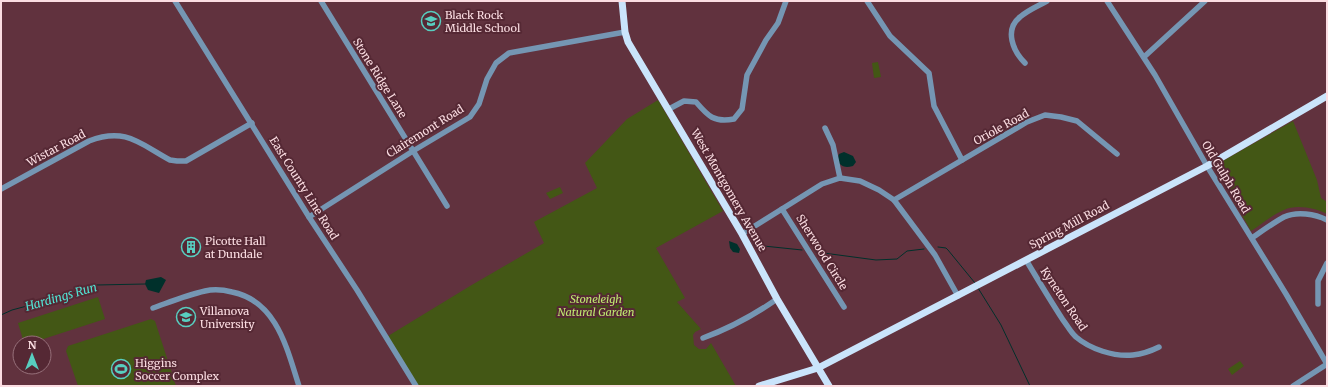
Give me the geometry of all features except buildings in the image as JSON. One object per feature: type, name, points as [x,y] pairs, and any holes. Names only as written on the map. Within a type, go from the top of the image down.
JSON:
[{"type":"main road","name":"West Montgomery Avenue","points":[[622,1],[625,32],[628,42],[669,109],[742,234],[777,299],[829,386]]},
{"type":"main road","name":"Spring Mill Road","points":[[759,386],[818,368],[1207,166],[1327,96]]},
{"type":"street","name":"East County Line Road","points":[[175,1],[416,386]]},
{"type":"street","name":"Stone Ridge Lane","points":[[321,1],[447,206]]},
{"type":"street","points":[[669,109],[684,101],[696,102],[708,116],[723,121],[734,119],[742,109],[747,75],[766,40],[778,23],[786,1]]},
{"type":"street","points":[[867,1],[890,36],[929,74],[934,106],[962,160]]},
{"type":"street","points":[[1025,63],[1017,55],[1012,44],[1011,34],[1013,27],[1019,18],[1047,1]]},
{"type":"street","name":"Old Gulph Road","points":[[1107,1],[1144,58],[1207,166],[1327,364]]},
{"type":"street","points":[[1144,58],[1205,1]]},
{"type":"street","name":"Clairemont Road","points":[[309,217],[470,117],[479,104],[487,78],[496,63],[509,53],[625,32]]},
{"type":"street","name":"Oriole Road","points":[[894,200],[1027,122],[1045,115],[1077,121],[1117,154]]},
{"type":"street","name":"Wistar Road","points":[[1,189],[100,136],[121,135],[130,138],[170,160],[186,161],[252,124]]},
{"type":"street","points":[[824,128],[833,145],[840,178]]},
{"type":"street","points":[[742,234],[822,184],[840,178],[860,181],[879,190],[894,200],[935,255],[958,296]]},
{"type":"street","name":"Sherwood Circle","points":[[782,209],[844,307]]},
{"type":"street","points":[[1252,238],[1285,216],[1302,214],[1319,216],[1327,220]]},
{"type":"street","name":"Kyneton Road","points":[[1026,260],[1049,299],[1074,335],[1089,346],[1103,351],[1132,355],[1148,352],[1159,347]]},
{"type":"street","points":[[1318,304],[1318,281],[1327,264]]},
{"type":"street","points":[[153,308],[206,290],[223,290],[241,294],[254,300],[270,315],[282,337],[299,386]]},
{"type":"street","points":[[703,338],[732,326],[760,311],[777,299]]},
{"type":"street","points":[[1293,386],[1327,364]]},
{"type":"green space","points":[[878,62],[881,77],[874,78],[872,63]]},
{"type":"green space","name":"Stoneleigh Natural Garden","points":[[658,100],[723,211],[656,248],[685,298],[677,302],[701,329],[693,335],[694,345],[699,349],[706,349],[711,343],[736,386],[418,386],[388,336],[544,243],[534,222],[597,188],[585,163],[627,119]]},
{"type":"green space","points":[[1293,121],[1317,180],[1321,198],[1327,202],[1327,214],[1317,210],[1300,207],[1289,208],[1275,214],[1251,231],[1214,166]]},
{"type":"green space","points":[[560,187],[563,193],[550,199],[546,193]]},
{"type":"green space","points":[[98,297],[105,319],[52,336],[22,335],[18,323]]},
{"type":"green space","name":"Higgins Soccer Complex","points":[[151,319],[155,321],[176,386],[78,386],[66,351],[68,346]]},
{"type":"green space","points":[[1240,361],[1244,366],[1232,375],[1228,369]]},
{"type":"shaded area","points":[[844,152],[853,156],[856,162],[853,166],[842,166],[837,160],[839,154]]},
{"type":"shaded area","points":[[729,241],[737,244],[740,249],[739,253],[733,252],[730,248]]},
{"type":"shaded area","points":[[161,277],[166,280],[159,293],[148,290],[145,284],[146,280]]},
{"type":"waterway","points":[[754,245],[802,250]]},
{"type":"waterway","points":[[938,247],[946,248],[975,283]]},
{"type":"waterway","points":[[816,252],[876,260],[897,259],[907,251],[924,249]]},
{"type":"waterway","name":"Hardings Run","points":[[1,315],[12,310],[97,285],[145,284]]},
{"type":"waterway","points":[[978,288],[1001,325],[1030,386]]},
{"type":"place","name":"Black Rock Middle School","points":[[431,21]]},
{"type":"place","name":"Picotte Hall at Dundale","points":[[191,247]]},
{"type":"place","name":"Villanova University","points":[[186,317]]},
{"type":"place","name":"Higgins Soccer Complex","points":[[121,369]]}]
